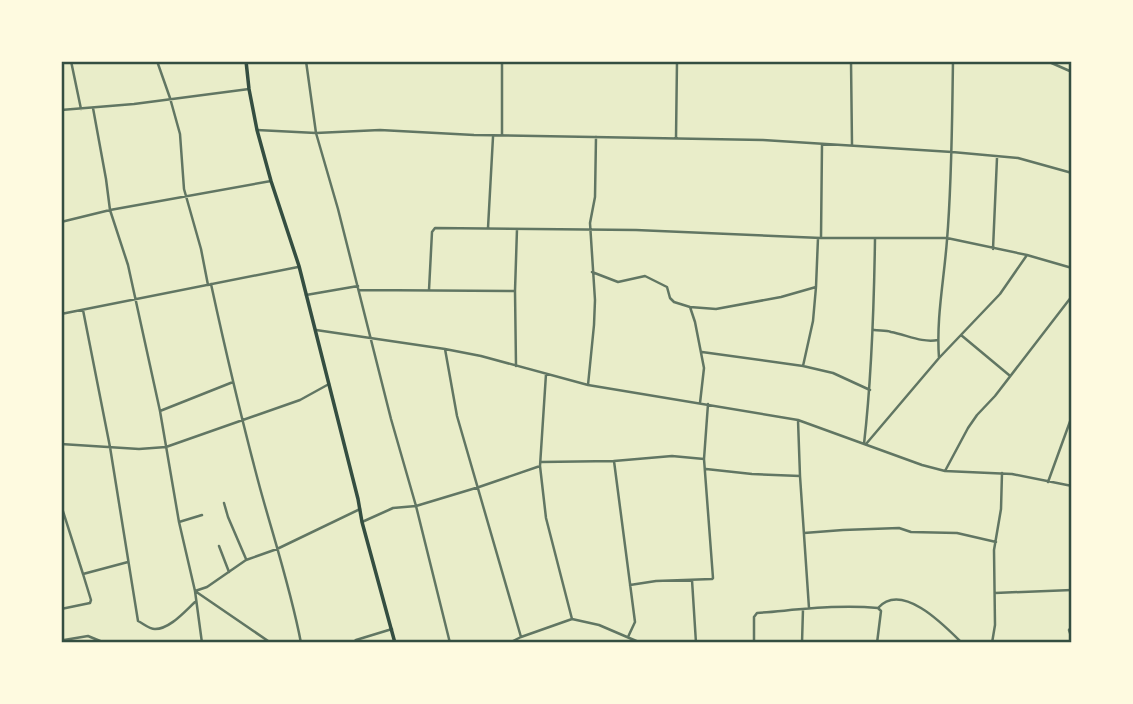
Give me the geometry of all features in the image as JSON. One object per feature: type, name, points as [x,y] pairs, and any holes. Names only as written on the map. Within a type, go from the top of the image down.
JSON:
[{"type":"highway","points":[[246,61],[257,130],[316,330],[362,522],[395,643]]},
{"type":"street","points":[[71,61],[81,109]]},
{"type":"street","points":[[157,61],[180,134],[183,187],[302,643]]},
{"type":"street","points":[[306,61],[316,133],[450,643]]},
{"type":"street","points":[[502,61],[502,135]]},
{"type":"street","points":[[676,138],[677,61]]},
{"type":"street","points":[[851,61],[852,145]]},
{"type":"street","points":[[939,359],[938,340],[952,152],[953,61]]},
{"type":"street","points":[[1047,61],[1072,72]]},
{"type":"street","points":[[61,110],[249,89]]},
{"type":"street","points":[[93,108],[110,210],[127,263],[160,411],[179,522],[195,591],[202,643]]},
{"type":"street","points":[[257,130],[316,133],[380,130],[763,140],[1018,158],[1072,173]]},
{"type":"street","points":[[488,228],[493,135]]},
{"type":"street","points":[[588,385],[595,300],[590,223],[595,197],[596,136]]},
{"type":"street","points":[[803,366],[813,321],[816,287],[822,144]]},
{"type":"street","points":[[993,248],[997,156]]},
{"type":"street","points":[[61,222],[110,210],[271,181]]},
{"type":"street","points":[[429,290],[433,229],[636,230],[820,238],[947,238],[1027,255],[1072,268]]},
{"type":"street","points":[[516,366],[517,229]]},
{"type":"street","points":[[865,444],[874,330],[876,239]]},
{"type":"street","points":[[865,444],[1000,294],[1027,255]]},
{"type":"street","points":[[61,314],[299,267]]},
{"type":"street","points":[[592,272],[618,282],[645,276],[667,287],[672,301],[690,307],[716,309],[782,297],[816,287]]},
{"type":"street","points":[[306,295],[358,288],[515,291]]},
{"type":"street","points":[[945,471],[968,428],[1072,296]]},
{"type":"street","points":[[690,307],[702,352],[704,373],[700,403]]},
{"type":"street","points":[[83,310],[110,447],[138,621],[150,628],[165,627],[195,602]]},
{"type":"street","points":[[316,330],[445,349],[588,385],[798,420],[945,471],[1002,473],[1072,486]]},
{"type":"street","points":[[874,330],[938,340]]},
{"type":"street","points":[[961,335],[1010,376]]},
{"type":"street","points":[[445,349],[457,416],[521,637]]},
{"type":"street","points":[[702,352],[803,366],[833,373],[870,390]]},
{"type":"street","points":[[545,374],[541,464],[548,531],[572,619]]},
{"type":"street","points":[[160,411],[233,382]]},
{"type":"street","points":[[61,444],[142,449],[166,447],[300,400],[329,384]]},
{"type":"street","points":[[630,584],[713,578],[704,459],[708,404]]},
{"type":"street","points":[[1048,482],[1072,416]]},
{"type":"street","points":[[798,420],[809,608]]},
{"type":"street","points":[[362,522],[397,507],[416,506],[541,464],[672,456],[704,459]]},
{"type":"street","points":[[614,461],[635,622],[628,637]]},
{"type":"street","points":[[705,469],[800,476]]},
{"type":"street","points":[[992,643],[995,625],[994,550],[1002,509],[1002,473]]},
{"type":"street","points":[[224,503],[246,560]]},
{"type":"street","points":[[61,505],[91,600],[90,603],[61,609]]},
{"type":"street","points":[[195,591],[207,587],[246,560],[277,549],[360,509]]},
{"type":"street","points":[[179,522],[202,515]]},
{"type":"street","points":[[804,533],[899,528],[911,532],[957,533],[996,542]]},
{"type":"street","points":[[219,546],[229,572]]},
{"type":"street","points":[[83,574],[128,562]]},
{"type":"street","points":[[692,580],[696,643]]},
{"type":"street","points":[[995,593],[1072,590]]},
{"type":"street","points":[[195,591],[271,643]]},
{"type":"street","points":[[878,608],[891,599],[912,602],[942,623],[962,643]]},
{"type":"street","points":[[754,643],[755,614],[809,608],[878,608]]},
{"type":"street","points":[[877,643],[881,611],[878,608]]},
{"type":"street","points":[[802,643],[803,609]]},
{"type":"street","points":[[509,643],[572,619],[599,625],[641,643]]},
{"type":"street","points":[[1072,626],[1069,630],[1072,639]]},
{"type":"street","points":[[352,643],[392,629]]},
{"type":"street","points":[[64,640],[89,636],[105,643]]}]
